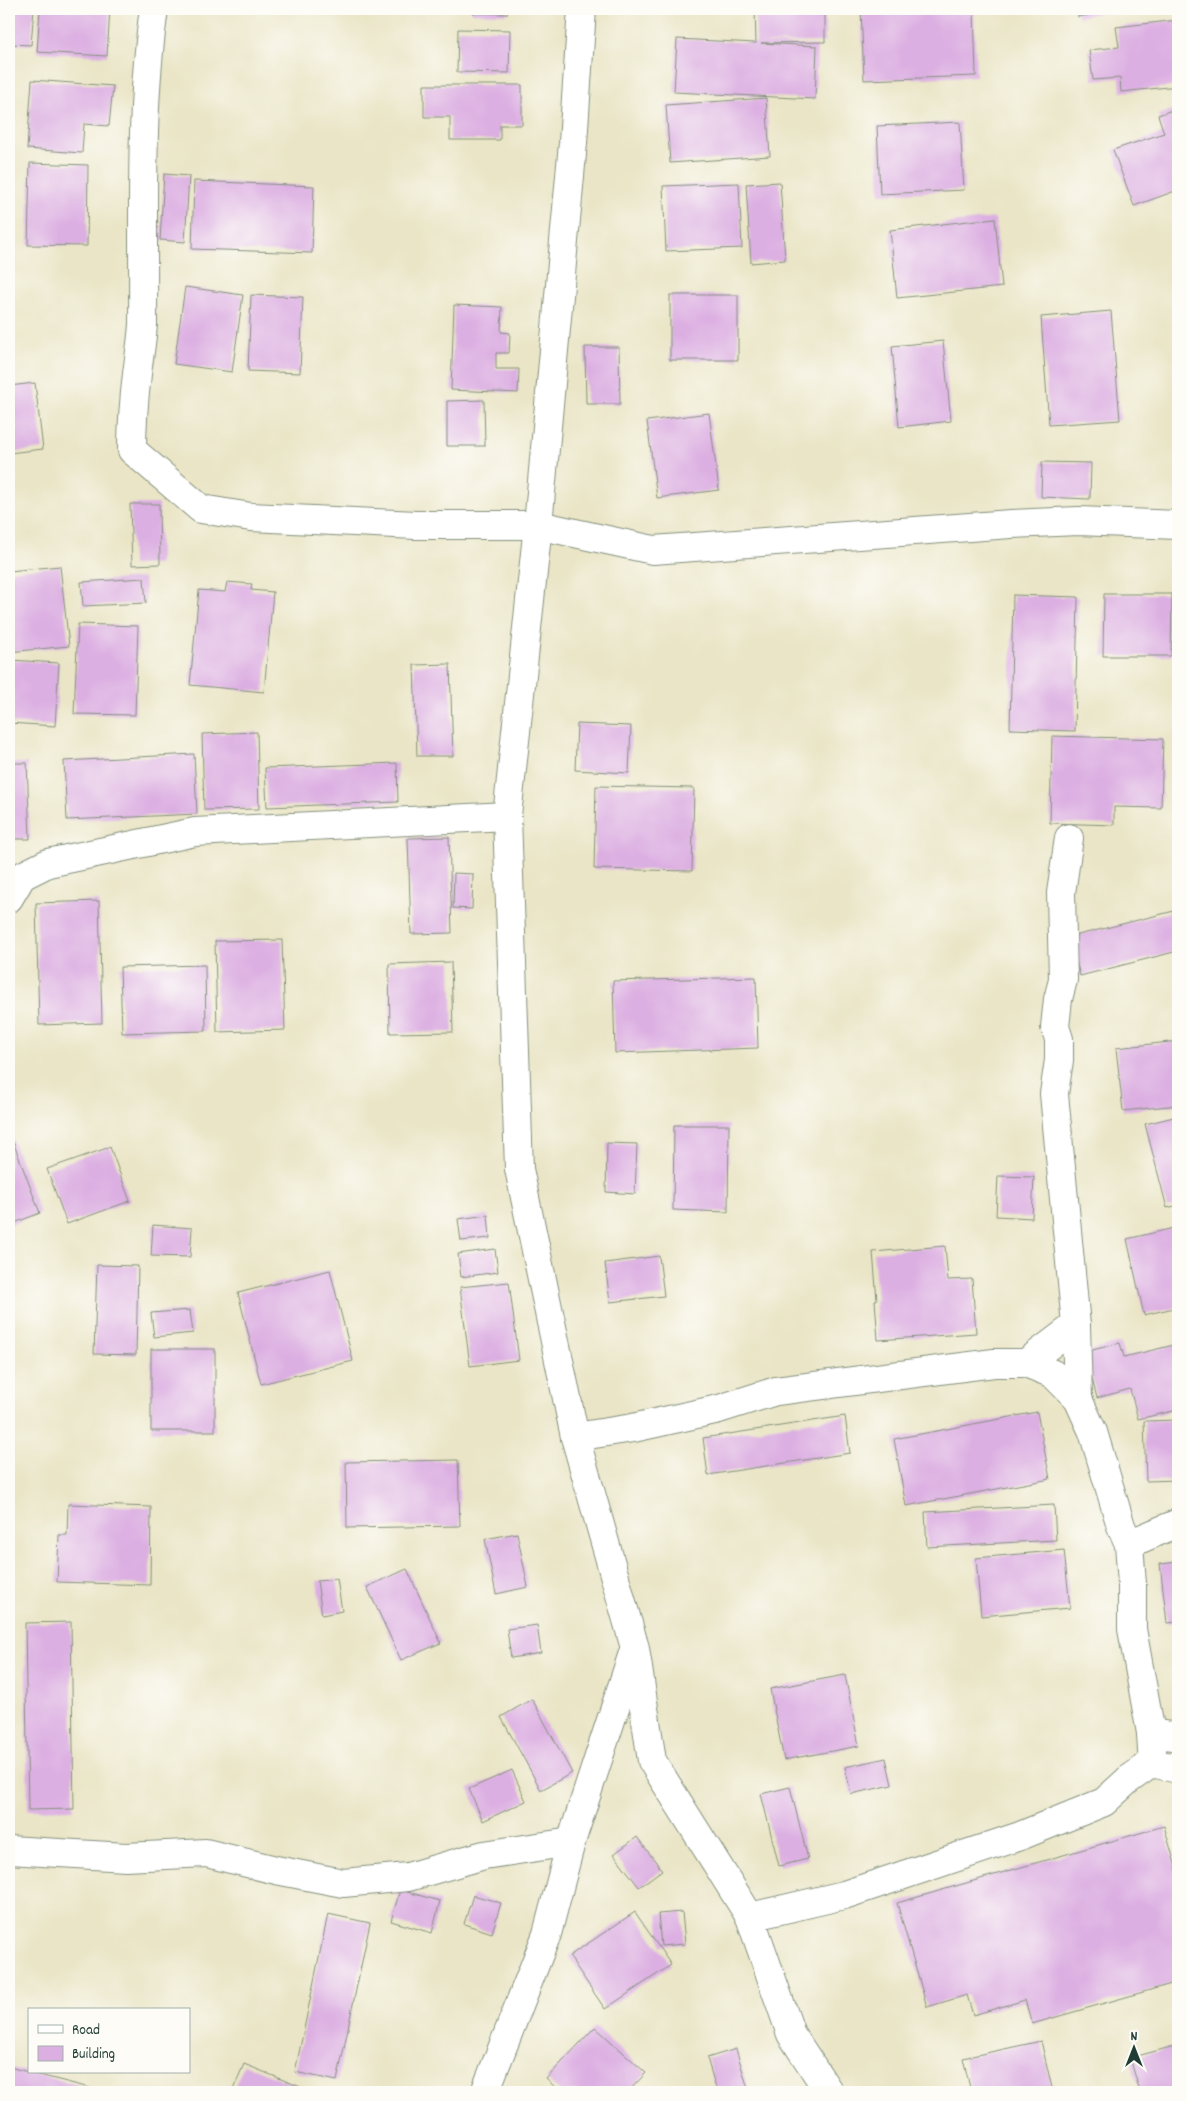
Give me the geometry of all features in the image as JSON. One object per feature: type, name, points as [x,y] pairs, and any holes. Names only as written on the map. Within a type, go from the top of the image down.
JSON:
[{"type":"street","points":[[154,9],[147,57],[142,196],[143,327],[132,415],[132,450],[200,510],[251,516],[397,524],[538,525],[653,550],[1011,524],[1078,521],[1178,525]]},
{"type":"street","points":[[582,9],[574,143],[538,525],[507,816],[519,1170],[575,1437],[635,1648],[652,1761],[750,1918],[790,2034],[829,2092]]},
{"type":"street","points":[[9,898],[22,876],[48,863],[195,832],[507,816]]},
{"type":"street","points":[[1069,838],[1061,893],[1063,980],[1058,999],[1055,1027],[1059,1039],[1059,1060],[1054,1094],[1076,1325],[1078,1399]]},
{"type":"street","points":[[1026,1363],[1076,1325]]},
{"type":"street","points":[[575,1437],[633,1428],[719,1409],[776,1391],[994,1363],[1026,1363],[1053,1374],[1078,1399],[1093,1432],[1128,1544],[1132,1584],[1132,1629],[1151,1732],[1152,1762]]},
{"type":"street","points":[[1128,1544],[1178,1523]]},
{"type":"street","points":[[486,2092],[547,1934],[571,1842],[635,1648]]},
{"type":"street","points":[[1151,1732],[1178,1737]]},
{"type":"street","points":[[750,1918],[844,1895],[1020,1836],[1104,1802],[1152,1762]]},
{"type":"street","points":[[1152,1762],[1178,1769]]},
{"type":"street","points":[[10,1847],[126,1857],[206,1853],[276,1870],[343,1883],[408,1877],[484,1855],[571,1842]]},
{"type":"building","points":[[9,9],[34,9],[31,45],[9,44]]},
{"type":"building","points":[[40,9],[110,9],[107,56],[37,52]]},
{"type":"building","points":[[472,9],[508,9],[507,14],[472,13]]},
{"type":"building","points":[[755,9],[825,9],[825,42],[761,43],[817,46],[815,99],[674,92],[677,39],[756,43]]},
{"type":"building","points":[[861,9],[974,9],[976,76],[864,80]]},
{"type":"building","points":[[1076,9],[1114,9],[1114,10],[1078,17]]},
{"type":"building","points":[[1178,20],[1178,86],[1121,92],[1120,78],[1093,80],[1089,50],[1119,47],[1116,27]]},
{"type":"building","points":[[458,29],[510,30],[509,73],[457,72]]},
{"type":"building","points":[[32,80],[113,86],[109,126],[84,124],[82,153],[27,149]]},
{"type":"building","points":[[424,85],[522,85],[522,125],[500,125],[500,140],[450,140],[450,117],[424,117]]},
{"type":"building","points":[[766,98],[770,156],[670,163],[666,105]]},
{"type":"building","points":[[1178,108],[1178,190],[1134,206],[1113,150],[1164,133],[1158,115]]},
{"type":"building","points":[[960,122],[964,190],[880,194],[877,126]]},
{"type":"building","points":[[30,163],[88,165],[87,246],[28,245]]},
{"type":"building","points":[[164,174],[189,176],[185,242],[160,240]]},
{"type":"building","points":[[194,181],[314,186],[312,253],[192,249]]},
{"type":"building","points":[[780,182],[785,260],[751,263],[746,184]]},
{"type":"building","points":[[739,183],[742,248],[666,251],[663,186]]},
{"type":"building","points":[[995,218],[1002,287],[897,298],[890,230]]},
{"type":"building","points":[[185,287],[243,295],[232,372],[174,364]]},
{"type":"building","points":[[251,295],[303,297],[300,373],[248,371]]},
{"type":"building","points":[[670,295],[738,295],[738,360],[670,360]]},
{"type":"building","points":[[454,305],[502,307],[501,332],[510,333],[509,353],[496,353],[496,369],[519,369],[518,393],[451,390]]},
{"type":"building","points":[[1111,311],[1120,420],[1049,425],[1041,317]]},
{"type":"building","points":[[943,341],[951,421],[899,427],[892,346]]},
{"type":"building","points":[[585,347],[619,347],[620,404],[586,404]]},
{"type":"building","points":[[35,383],[43,449],[9,453],[9,386]]},
{"type":"building","points":[[484,400],[485,446],[447,446],[447,401]]},
{"type":"building","points":[[709,413],[719,490],[657,498],[647,421]]},
{"type":"building","points":[[1042,462],[1091,463],[1090,499],[1041,497]]},
{"type":"building","points":[[130,504],[159,504],[160,564],[132,565]]},
{"type":"building","points":[[60,566],[69,646],[9,652],[9,571]]},
{"type":"building","points":[[144,578],[146,603],[83,606],[81,582]]},
{"type":"building","points":[[227,582],[252,584],[251,590],[273,592],[264,692],[190,685],[199,590],[225,592]]},
{"type":"building","points":[[1104,594],[1172,594],[1171,656],[1103,656]]},
{"type":"building","points":[[1013,595],[1078,597],[1075,731],[1010,729]]},
{"type":"building","points":[[78,624],[138,626],[135,715],[74,714]]},
{"type":"building","points":[[9,660],[59,663],[55,726],[9,723]]},
{"type":"building","points":[[450,664],[453,756],[417,756],[414,665]]},
{"type":"building","points":[[577,724],[631,726],[629,773],[575,770]]},
{"type":"building","points":[[257,732],[259,809],[204,810],[202,734]]},
{"type":"building","points":[[1052,736],[1163,739],[1161,808],[1114,807],[1114,825],[1050,823]]},
{"type":"building","points":[[194,754],[197,814],[67,820],[64,761]]},
{"type":"building","points":[[9,763],[27,763],[30,839],[9,839]]},
{"type":"building","points":[[397,763],[398,802],[267,807],[265,768]]},
{"type":"building","points":[[596,786],[694,788],[692,871],[594,869]]},
{"type":"building","points":[[449,837],[452,933],[411,934],[408,838]]},
{"type":"building","points":[[454,873],[473,874],[472,909],[453,908]]},
{"type":"building","points":[[99,901],[102,1023],[39,1025],[36,903]]},
{"type":"building","points":[[1178,910],[1178,951],[1080,976],[1070,937]]},
{"type":"building","points":[[282,940],[285,1030],[217,1032],[215,941]]},
{"type":"building","points":[[451,962],[453,1032],[390,1033],[389,964]]},
{"type":"building","points":[[205,965],[206,1031],[122,1033],[120,967]]},
{"type":"building","points":[[756,977],[758,1048],[615,1053],[613,981]]},
{"type":"building","points":[[1178,1041],[1178,1105],[1123,1111],[1116,1048]]},
{"type":"building","points":[[1178,1116],[1178,1205],[1167,1208],[1145,1124]]},
{"type":"building","points":[[674,1125],[729,1125],[728,1212],[673,1210]]},
{"type":"building","points":[[9,1131],[40,1213],[9,1225]]},
{"type":"building","points":[[607,1143],[637,1144],[635,1194],[606,1192]]},
{"type":"building","points":[[110,1147],[130,1201],[67,1224],[47,1169]]},
{"type":"building","points":[[998,1176],[1034,1177],[1032,1218],[996,1216]]},
{"type":"building","points":[[488,1215],[490,1238],[461,1241],[458,1219]]},
{"type":"building","points":[[153,1225],[192,1228],[190,1257],[151,1256]]},
{"type":"building","points":[[1178,1227],[1178,1307],[1144,1315],[1127,1239]]},
{"type":"building","points":[[945,1246],[948,1280],[972,1279],[976,1333],[878,1340],[873,1252]]},
{"type":"building","points":[[495,1249],[498,1272],[461,1277],[458,1254]]},
{"type":"building","points":[[659,1256],[664,1296],[610,1302],[605,1263]]},
{"type":"building","points":[[97,1265],[138,1266],[136,1355],[94,1354]]},
{"type":"building","points":[[330,1270],[353,1361],[261,1384],[238,1293]]},
{"type":"building","points":[[509,1282],[519,1360],[470,1366],[460,1287]]},
{"type":"building","points":[[190,1310],[193,1333],[154,1337],[151,1313]]},
{"type":"building","points":[[1120,1343],[1124,1357],[1178,1344],[1178,1410],[1138,1419],[1130,1389],[1097,1398],[1085,1352]]},
{"type":"building","points":[[151,1349],[215,1349],[215,1431],[151,1431]]},
{"type":"building","points":[[1037,1412],[1050,1479],[906,1506],[894,1439]]},
{"type":"building","points":[[845,1416],[850,1453],[708,1475],[703,1438]]},
{"type":"building","points":[[1178,1420],[1178,1480],[1146,1481],[1144,1421]]},
{"type":"building","points":[[458,1460],[460,1526],[347,1528],[346,1462]]},
{"type":"building","points":[[68,1504],[151,1507],[150,1585],[57,1582],[59,1535],[67,1535]]},
{"type":"building","points":[[1054,1505],[1056,1540],[927,1547],[925,1512]]},
{"type":"building","points":[[517,1533],[528,1587],[496,1594],[485,1539]]},
{"type":"building","points":[[1064,1550],[1070,1608],[981,1616],[976,1558]]},
{"type":"building","points":[[1178,1562],[1178,1622],[1167,1623],[1160,1564]]},
{"type":"building","points":[[407,1569],[441,1643],[401,1660],[367,1587]]},
{"type":"building","points":[[337,1579],[342,1611],[322,1615],[317,1581]]},
{"type":"building","points":[[71,1622],[74,1809],[28,1810],[25,1623]]},
{"type":"building","points":[[537,1625],[541,1653],[511,1658],[507,1629]]},
{"type":"building","points":[[845,1675],[859,1746],[784,1760],[770,1689]]},
{"type":"building","points":[[532,1699],[572,1773],[541,1790],[501,1717]]},
{"type":"building","points":[[886,1758],[892,1785],[851,1794],[845,1767]]},
{"type":"building","points":[[512,1770],[526,1801],[483,1821],[469,1789]]},
{"type":"building","points":[[790,1787],[808,1859],[779,1866],[761,1794]]},
{"type":"building","points":[[1164,1826],[1178,1874],[1178,1982],[1032,2024],[1025,2000],[973,2015],[967,1995],[927,2007],[897,1903]]},
{"type":"building","points":[[637,1837],[662,1870],[639,1887],[614,1854]]},
{"type":"building","points":[[400,1890],[440,1901],[432,1933],[391,1921]]},
{"type":"building","points":[[473,1895],[501,1903],[492,1933],[464,1924]]},
{"type":"building","points":[[635,1912],[671,1965],[605,2009],[569,1956]]},
{"type":"building","points":[[682,1912],[685,1944],[661,1946],[658,1914]]},
{"type":"building","points":[[328,1914],[370,1923],[337,2081],[295,2072]]},
{"type":"building","points":[[595,2027],[646,2073],[628,2092],[561,2092],[546,2079]]},
{"type":"building","points":[[1041,2041],[1053,2092],[971,2092],[963,2058]]},
{"type":"building","points":[[1178,2045],[1178,2092],[1140,2092],[1130,2058]]},
{"type":"building","points":[[736,2049],[749,2092],[717,2092],[707,2058]]},
{"type":"building","points":[[244,2064],[313,2092],[232,2092]]},
{"type":"building","points":[[9,2067],[28,2072],[28,2074],[36,2074],[105,2092],[9,2092]]}]
